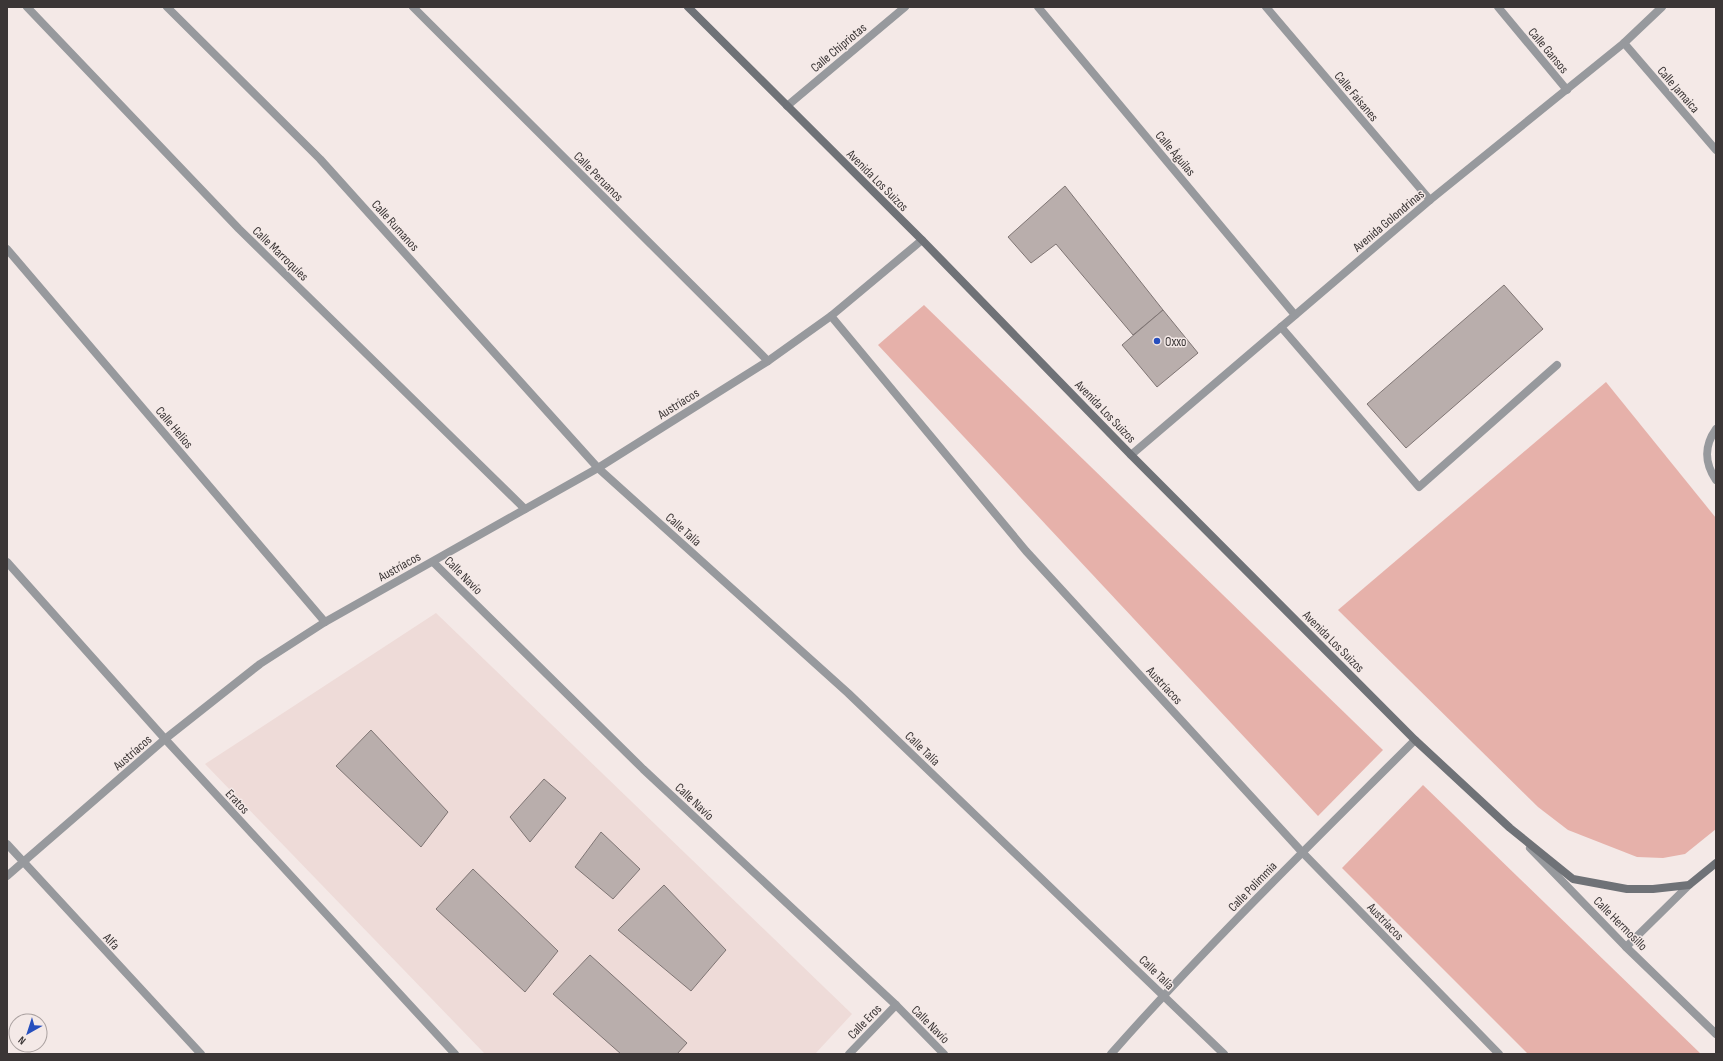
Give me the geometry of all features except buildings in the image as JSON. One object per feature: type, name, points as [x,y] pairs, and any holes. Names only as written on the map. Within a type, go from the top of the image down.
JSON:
[{"type":"main road","name":"Avenida Los Suizos","points":[[688,7],[922,240],[1131,455],[1415,740],[1510,828],[1573,879],[1627,889],[1653,889],[1689,885]]},
{"type":"main road","points":[[1689,885],[1716,863]]},
{"type":"street","name":"Calle Marroquíes","points":[[27,7],[239,229],[525,509]]},
{"type":"street","name":"Calle Rumanos","points":[[167,7],[320,160],[598,468]]},
{"type":"street","name":"Calle Peruanos","points":[[413,7],[768,361]]},
{"type":"street","name":"Calle Chipriotas","points":[[787,106],[905,7]]},
{"type":"street","name":"Calle Águilas","points":[[1038,7],[1295,315]]},
{"type":"street","name":"Calle Faisanes","points":[[1266,7],[1430,200]]},
{"type":"street","name":"Calle Gansos","points":[[1498,7],[1568,90]]},
{"type":"street","name":"Avenida Golondrinas","points":[[1131,455],[1430,200],[1568,90],[1624,43],[1662,7]]},
{"type":"street","name":"Calle Jamaica","points":[[1624,43],[1716,150]]},
{"type":"street","name":"Austríacos","points":[[7,876],[165,739],[260,664],[325,622],[598,468],[768,361],[831,316],[922,240]]},
{"type":"street","name":"Calle Helios","points":[[7,249],[325,622]]},
{"type":"street","name":"Austríacos","points":[[831,316],[1026,552],[1302,852],[1499,1054]]},
{"type":"street","points":[[1281,327],[1419,487],[1556,365]]},
{"type":"street","points":[[1716,429],[1706,446],[1708,463],[1716,480]]},
{"type":"street","name":"Calle Talía","points":[[598,468],[848,693],[1224,1054]]},
{"type":"street","name":"Eratos","points":[[7,562],[165,739],[454,1054]]},
{"type":"street","name":"Calle Navío","points":[[433,562],[643,769],[896,1005],[944,1054]]},
{"type":"street","name":"Calle Polimmia","points":[[1111,1054],[1163,995],[1302,852],[1415,740]]},
{"type":"street","name":"Calle Hermosillo","points":[[1510,828],[1626,947],[1716,1034]]},
{"type":"street","name":"Alfa","points":[[7,844],[201,1054]]},
{"type":"street","points":[[1626,947],[1689,885]]},
{"type":"street","name":"Calle Eros","points":[[849,1054],[896,1005]]},
{"type":"shaded area","points":[[924,305],[1383,750],[1318,816],[878,345]]},
{"type":"shaded area","points":[[1606,382],[1716,518],[1716,829],[1685,854],[1663,858],[1637,857],[1568,830],[1538,807],[1338,610]]},
{"type":"shaded area","points":[[436,613],[852,1014],[815,1054],[485,1054],[205,764]]},
{"type":"shaded area","points":[[1423,785],[1701,1054],[1528,1054],[1342,868]]},
{"type":"place","name":"Oxxo","points":[[1157,341]]}]
